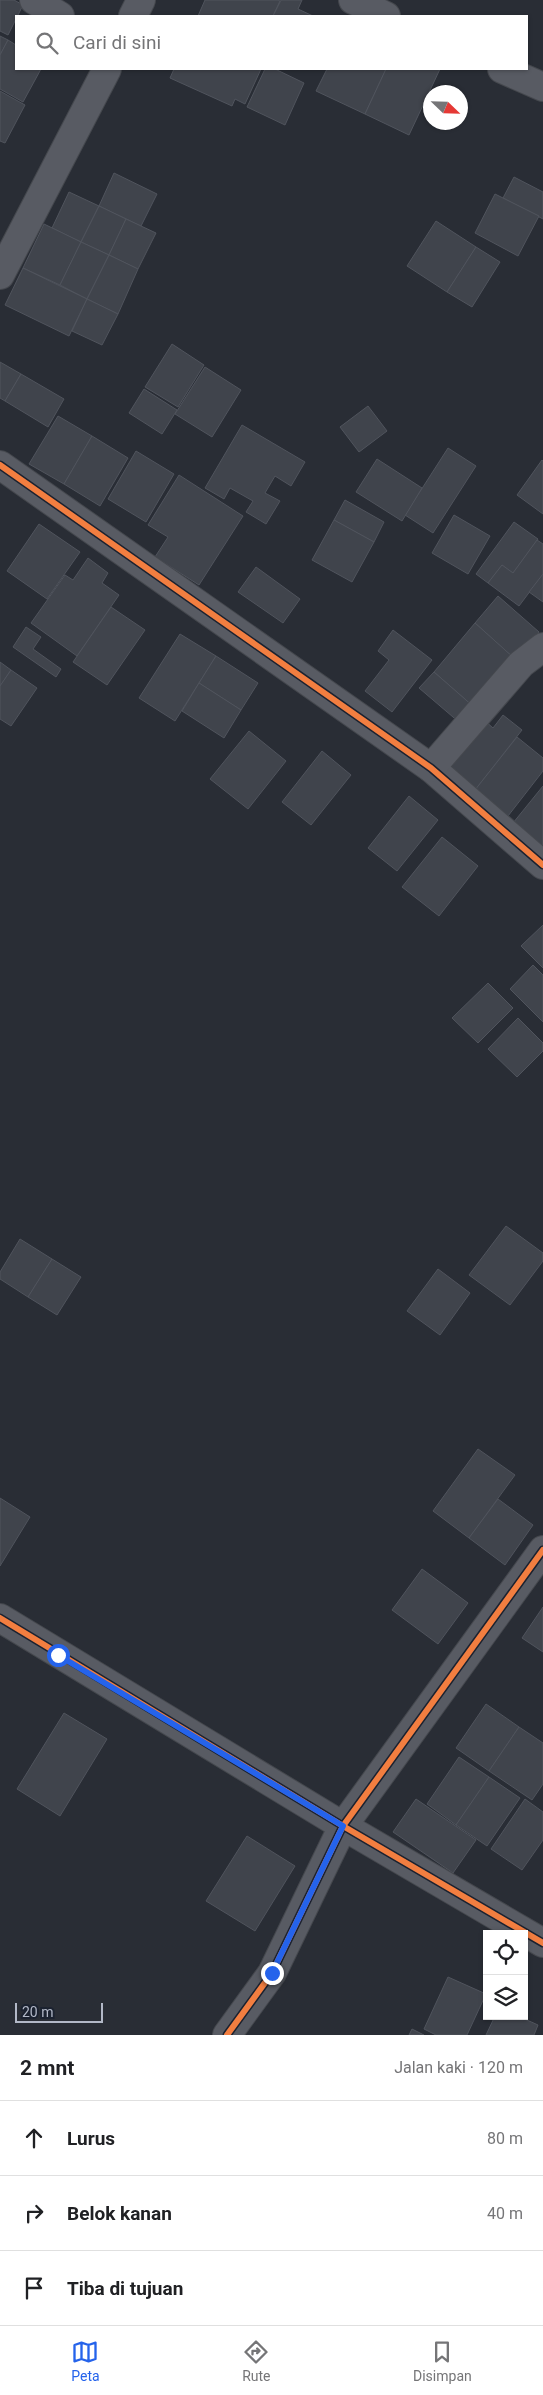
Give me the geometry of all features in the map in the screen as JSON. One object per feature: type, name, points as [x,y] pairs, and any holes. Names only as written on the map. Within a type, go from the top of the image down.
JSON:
[{"type":"street","points":[[34,0],[58,15]]},
{"type":"street","points":[[134,15],[141,0]]},
{"type":"street","points":[[352,0],[384,15]]},
{"type":"street","points":[[0,275],[106,70]]},
{"type":"street","points":[[504,70],[543,87]]},
{"type":"street","points":[[0,466],[431,768],[543,865]]},
{"type":"street","points":[[431,768],[522,664],[543,647]]},
{"type":"street","points":[[226,2035],[272,1973],[343,1826],[543,1550]]},
{"type":"street","points":[[0,1618],[343,1826],[543,1943]]},
{"type":"building","points":[[0,0],[14,0],[23,5],[18,15],[15,15],[15,21],[8,35],[0,31]]},
{"type":"building","points":[[205,0],[280,1],[273,15],[198,15]]},
{"type":"building","points":[[281,0],[302,0],[298,9],[311,15],[274,15]]},
{"type":"building","points":[[0,36],[8,40],[0,55]]},
{"type":"building","points":[[8,40],[15,44],[15,70],[40,70],[23,102],[0,89],[0,55]]},
{"type":"building","points":[[174,70],[261,70],[245,104],[235,99],[232,106],[170,78]]},
{"type":"building","points":[[265,70],[277,70],[304,83],[285,125],[247,107]]},
{"type":"building","points":[[326,70],[386,70],[365,114],[316,91]]},
{"type":"building","points":[[386,70],[440,70],[432,85],[423,85],[423,105],[409,135],[365,114]]},
{"type":"building","points":[[0,91],[25,105],[5,143],[0,141]]},
{"type":"building","points":[[114,173],[157,194],[141,226],[99,206]]},
{"type":"building","points":[[514,177],[543,192],[543,219],[503,198]]},
{"type":"building","points":[[69,192],[99,206],[81,242],[52,228]]},
{"type":"building","points":[[495,194],[539,216],[518,256],[475,233]]},
{"type":"building","points":[[99,206],[126,219],[109,255],[81,242]]},
{"type":"building","points":[[126,219],[156,233],[138,269],[109,255]]},
{"type":"building","points":[[436,221],[476,247],[447,292],[407,266]]},
{"type":"building","points":[[44,224],[81,242],[60,285],[23,268]]},
{"type":"building","points":[[81,242],[109,255],[87,299],[60,285]]},
{"type":"building","points":[[476,247],[500,262],[472,307],[447,292]]},
{"type":"building","points":[[109,255],[138,269],[118,314],[87,299]]},
{"type":"building","points":[[23,268],[87,299],[69,336],[5,305]]},
{"type":"building","points":[[87,299],[118,314],[102,345],[72,331]]},
{"type":"building","points":[[172,344],[204,365],[178,407],[145,387]]},
{"type":"building","points":[[0,362],[21,374],[5,401],[0,398]]},
{"type":"building","points":[[205,367],[241,390],[212,437],[175,414]]},
{"type":"building","points":[[21,374],[64,399],[48,427],[5,401]]},
{"type":"building","points":[[144,389],[177,410],[162,434],[129,413]]},
{"type":"building","points":[[368,406],[387,431],[359,452],[340,427]]},
{"type":"building","points":[[58,416],[92,436],[64,484],[29,464]]},
{"type":"building","points":[[242,425],[305,462],[291,486],[275,476],[265,493],[280,501],[266,524],[246,512],[253,501],[230,488],[224,499],[205,488]]},
{"type":"building","points":[[92,436],[128,458],[100,506],[64,484]]},
{"type":"building","points":[[448,448],[476,466],[433,533],[405,515]]},
{"type":"building","points":[[136,451],[174,474],[146,522],[108,499]]},
{"type":"building","points":[[377,459],[422,488],[402,521],[356,492]]},
{"type":"building","points":[[543,461],[543,514],[517,495]]},
{"type":"building","points":[[179,475],[243,516],[199,585],[155,557],[168,537],[148,525]]},
{"type":"building","points":[[345,500],[384,522],[374,542],[334,520]]},
{"type":"building","points":[[454,515],[490,536],[468,574],[432,553]]},
{"type":"building","points":[[334,520],[374,542],[352,582],[312,560]]},
{"type":"building","points":[[514,522],[538,539],[513,573],[502,565],[488,583],[476,574]]},
{"type":"building","points":[[39,524],[80,552],[47,599],[7,571]]},
{"type":"building","points":[[537,540],[543,544],[543,574],[519,606],[488,583],[502,565],[513,573]]},
{"type":"building","points":[[88,558],[108,573],[102,583],[119,595],[77,656],[31,623],[65,575],[73,580]]},
{"type":"building","points":[[256,567],[300,599],[283,623],[238,592]]},
{"type":"building","points":[[543,574],[543,602],[529,592]]},
{"type":"building","points":[[498,596],[539,632],[515,659],[475,623]]},
{"type":"building","points":[[111,607],[145,630],[107,685],[73,662]]},
{"type":"building","points":[[475,623],[515,659],[474,707],[434,672]]},
{"type":"building","points":[[26,627],[41,637],[33,649],[61,669],[56,677],[13,647]]},
{"type":"building","points":[[393,630],[432,660],[392,712],[365,691],[389,660],[378,651]]},
{"type":"building","points":[[180,634],[216,656],[175,721],[139,698]]},
{"type":"building","points":[[216,656],[258,683],[241,710],[199,683]]},
{"type":"building","points":[[0,662],[11,670],[0,686]]},
{"type":"building","points":[[11,670],[37,688],[11,726],[0,719],[0,686]]},
{"type":"building","points":[[434,672],[474,707],[460,723],[419,688]]},
{"type":"building","points":[[199,683],[241,710],[224,738],[182,711]]},
{"type":"building","points":[[503,715],[522,730],[475,790],[446,767],[484,720],[493,728]]},
{"type":"building","points":[[249,731],[286,761],[248,809],[210,779]]},
{"type":"building","points":[[517,737],[543,758],[543,771],[508,816],[475,790]]},
{"type":"building","points":[[322,751],[351,775],[311,825],[282,802]]},
{"type":"building","points":[[543,786],[543,846],[513,823]]},
{"type":"building","points":[[409,796],[438,820],[397,871],[368,848]]},
{"type":"building","points":[[442,837],[478,866],[439,916],[402,887]]},
{"type":"building","points":[[543,925],[543,968],[521,946]]},
{"type":"building","points":[[533,965],[543,975],[543,1022],[510,989]]},
{"type":"building","points":[[488,983],[513,1008],[478,1043],[452,1018]]},
{"type":"building","points":[[518,1018],[543,1043],[543,1051],[517,1077],[488,1049]]},
{"type":"building","points":[[506,1226],[543,1253],[543,1261],[510,1305],[469,1275]]},
{"type":"building","points":[[20,1239],[52,1259],[28,1297],[0,1279],[0,1272]]},
{"type":"building","points":[[52,1259],[81,1277],[57,1315],[28,1297]]},
{"type":"building","points":[[438,1269],[470,1293],[440,1335],[407,1311]]},
{"type":"building","points":[[478,1449],[515,1475],[469,1538],[433,1511]]},
{"type":"building","points":[[0,1498],[30,1517],[0,1566]]},
{"type":"building","points":[[498,1499],[533,1525],[505,1565],[469,1538]]},
{"type":"building","points":[[422,1569],[468,1603],[438,1644],[392,1610]]},
{"type":"building","points":[[543,1607],[543,1652],[522,1638]]},
{"type":"building","points":[[486,1704],[519,1727],[489,1771],[456,1748]]},
{"type":"building","points":[[64,1713],[107,1739],[60,1816],[17,1789]]},
{"type":"building","points":[[519,1727],[543,1743],[543,1784],[532,1800],[489,1771]]},
{"type":"building","points":[[459,1757],[489,1777],[456,1825],[427,1804]]},
{"type":"building","points":[[489,1777],[520,1798],[487,1846],[456,1825]]},
{"type":"building","points":[[416,1799],[476,1840],[453,1873],[393,1832]]},
{"type":"building","points":[[525,1799],[543,1812],[543,1840],[522,1870],[491,1849]]},
{"type":"building","points":[[247,1836],[295,1866],[255,1931],[206,1901]]},
{"type":"building","points":[[448,1977],[483,1993],[483,2000],[467,2035],[436,2035],[424,2029]]},
{"type":"building","points":[[493,2020],[527,2020],[538,2025],[534,2035],[486,2035]]},
{"type":"building","points":[[412,2029],[424,2035],[409,2035]]},
{"type":"cycle path","points":[[0,465],[431,768],[543,865]]},
{"type":"cycle path","points":[[227,2035],[272,1973],[343,1826],[543,1550]]},
{"type":"cycle path","points":[[0,1618],[343,1826],[543,1943]]},
{"type":"route","points":[[58,1655],[343,1826],[272,1973]]}]
